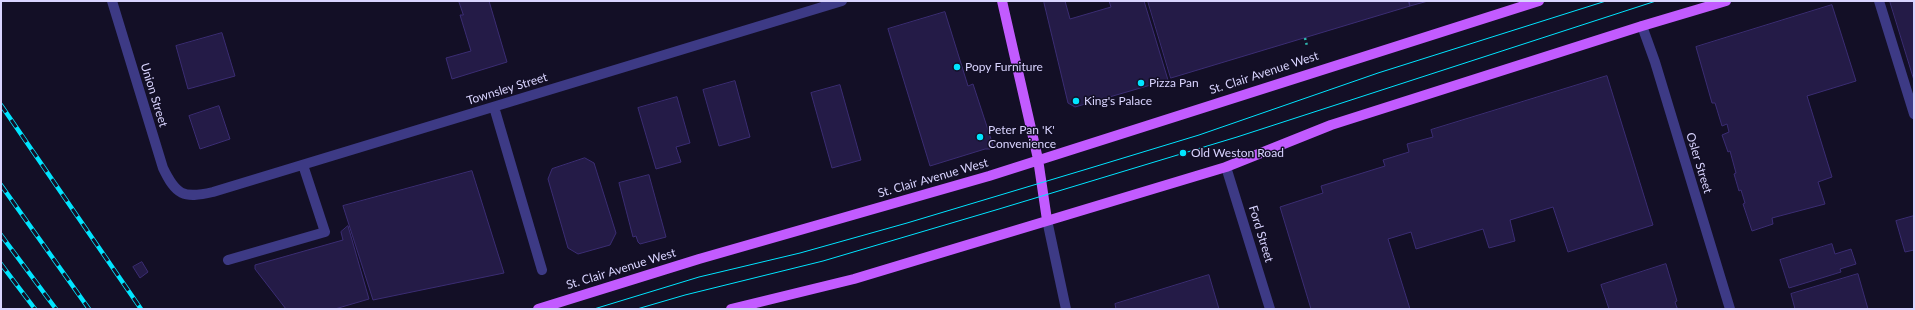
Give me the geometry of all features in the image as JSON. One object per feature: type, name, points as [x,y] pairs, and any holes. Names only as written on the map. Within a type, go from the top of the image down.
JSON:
[{"type":"main road","points":[[1002,1],[1038,159],[1047,220]]},
{"type":"main road","name":"St. Clair Avenue West","points":[[538,309],[699,259],[989,176],[1523,3],[1539,1]]},
{"type":"main road","points":[[731,309],[854,279],[1047,220],[1226,168],[1331,125],[1642,26],[1726,1]]},
{"type":"street","name":"Union Street","points":[[112,1],[162,168],[173,187],[179,192]]},
{"type":"street","name":"Townsley Street","points":[[179,192],[195,195],[213,192],[842,1]]},
{"type":"street","points":[[1879,1],[1914,114]]},
{"type":"street","name":"Osler Street","points":[[1642,26],[1655,62],[1730,309]]},
{"type":"street","points":[[494,107],[542,270]]},
{"type":"street","points":[[228,260],[325,232],[303,165]]},
{"type":"street","name":"Ford Street","points":[[1226,168],[1270,309]]},
{"type":"street","points":[[1047,220],[1066,309]]},
{"type":"path","points":[[1305,38],[1307,46]]},
{"type":"building","points":[[459,1],[489,1],[507,62],[452,79],[446,58],[471,51],[460,15],[463,15]]},
{"type":"building","points":[[1045,1],[1065,1],[1070,19],[1111,7],[1109,1],[1144,1],[1168,80],[1075,107],[1068,103],[1044,3]]},
{"type":"building","points":[[1148,1],[1409,1],[1410,6],[1171,78]]},
{"type":"building","points":[[1409,1],[1428,1],[1410,6]]},
{"type":"building","points":[[1890,1],[1914,1],[1914,80]]},
{"type":"building","points":[[1832,5],[1856,81],[1807,96],[1832,177],[1818,182],[1825,204],[1772,218],[1773,224],[1752,231],[1743,204],[1745,203],[1741,190],[1739,191],[1734,174],[1736,173],[1730,151],[1728,152],[1722,135],[1729,132],[1727,124],[1722,126],[1715,103],[1712,103],[1696,47]]},
{"type":"building","points":[[945,12],[968,86],[973,84],[993,145],[990,149],[985,149],[930,166],[888,29]]},
{"type":"building","points":[[222,33],[235,76],[188,89],[176,46]]},
{"type":"building","points":[[1607,76],[1653,225],[1568,252],[1553,207],[1510,220],[1515,241],[1489,248],[1483,229],[1416,249],[1411,232],[1388,239],[1410,309],[1311,309],[1280,207],[1323,193],[1321,186],[1385,166],[1383,160],[1409,152],[1407,144],[1433,137],[1431,130]]},
{"type":"building","points":[[735,81],[750,137],[719,146],[703,90]]},
{"type":"building","points":[[840,85],[861,160],[832,168],[811,93]]},
{"type":"building","points":[[677,97],[690,143],[676,147],[681,162],[656,169],[638,108]]},
{"type":"building","points":[[219,106],[230,139],[200,149],[189,116]]},
{"type":"building","points":[[585,158],[594,163],[616,233],[610,245],[578,254],[568,248],[548,179],[552,169]]},
{"type":"building","points":[[472,171],[504,273],[373,300],[343,206]]},
{"type":"building","points":[[649,175],[666,237],[640,244],[636,236],[633,237],[619,183]]},
{"type":"building","points":[[1914,216],[1914,250],[1905,252],[1896,221]]},
{"type":"building","points":[[348,226],[369,299],[335,309],[286,309],[255,269],[255,265],[343,240],[341,232]]},
{"type":"building","points":[[1832,244],[1835,254],[1851,249],[1856,264],[1840,269],[1841,272],[1789,288],[1780,260]]},
{"type":"building","points":[[142,262],[148,272],[140,278],[133,267]]},
{"type":"building","points":[[1666,264],[1677,301],[1675,302],[1677,308],[1679,309],[1609,309],[1601,285]]},
{"type":"building","points":[[1858,274],[1868,309],[1795,309],[1791,294]]},
{"type":"building","points":[[1209,275],[1219,309],[1116,309],[1115,304]]},
{"type":"tram line","points":[[594,309],[699,277],[800,253],[907,223],[1199,135],[1378,73],[1606,1]]},
{"type":"tram line","points":[[637,309],[685,295],[823,261],[999,209],[1237,137],[1656,1]]},
{"type":"railway","points":[[1,105],[141,309]]},
{"type":"railway","points":[[1,185],[89,309]]},
{"type":"railway","points":[[1,235],[56,309]]},
{"type":"railway","points":[[1,264],[35,309]]},
{"type":"place","name":"Popy Furniture","points":[[957,67]]},
{"type":"place","name":"Pizza Pan","points":[[1141,83]]},
{"type":"place","name":"King's Palace","points":[[1076,101]]},
{"type":"place","name":"Peter Pan 'K' Convenience","points":[[980,137]]},
{"type":"place","name":"Old Weston Road","points":[[1183,153]]}]
